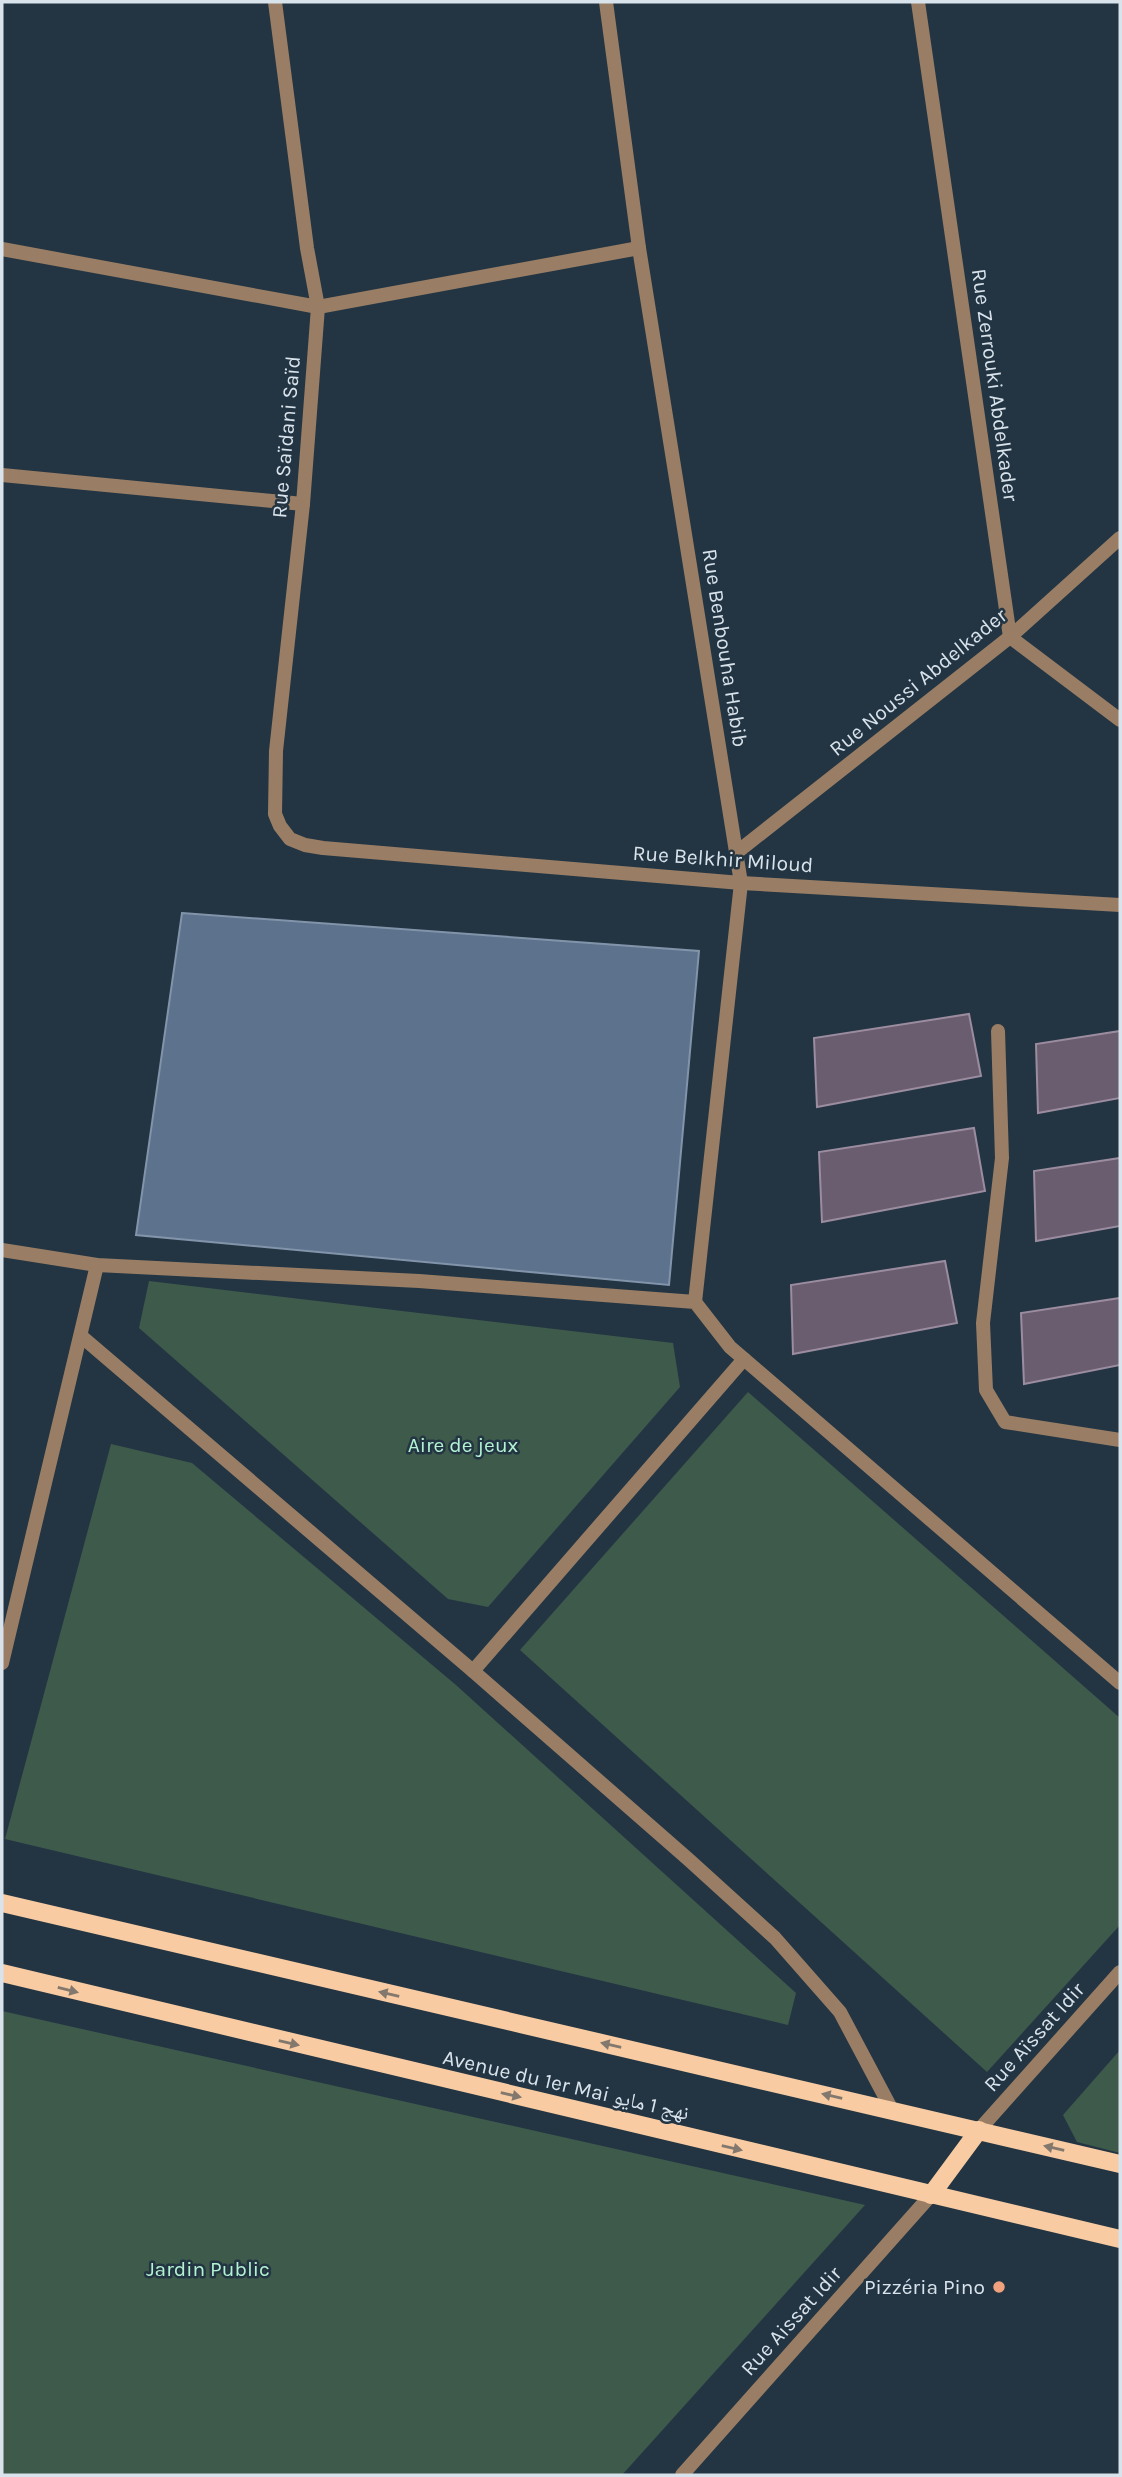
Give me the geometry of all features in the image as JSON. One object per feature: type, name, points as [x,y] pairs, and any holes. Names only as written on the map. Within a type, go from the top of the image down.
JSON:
[{"type":"main road","points":[[2,1903],[1120,2164]]},
{"type":"main road","name":"Avenue du 1er Mai نهج 1 مايو","points":[[2,1973],[1120,2239]]},
{"type":"main road","points":[[931,2195],[979,2130]]},
{"type":"street","name":"Rue Saïdani Saïd","points":[[275,2],[307,248],[318,307],[303,504],[276,751],[275,814],[280,826],[290,838],[305,845],[323,848]]},
{"type":"street","name":"Rue Benbouha Habib","points":[[606,2],[639,248],[741,883],[695,1303]]},
{"type":"street","name":"Rue Zerrouki Abdelkader","points":[[918,2],[1010,637]]},
{"type":"street","points":[[2,249],[318,307],[639,248]]},
{"type":"street","points":[[2,475],[303,504]]},
{"type":"street","name":"Rue Noussi Abdelkader","points":[[736,853],[1010,637],[1120,538]]},
{"type":"street","points":[[1010,637],[1120,720]]},
{"type":"street","name":"Rue Belkhir Miloud","points":[[323,848],[741,883],[1120,905]]},
{"type":"street","points":[[998,1031],[1002,1158],[983,1323],[986,1390],[1005,1422],[1120,1440]]},
{"type":"street","points":[[2,1250],[97,1265],[419,1280],[695,1303],[730,1347],[1120,1683]]},
{"type":"street","points":[[2,1662],[97,1265]]},
{"type":"street","points":[[81,1336],[473,1671],[775,1938],[840,2012],[892,2110]]},
{"type":"street","points":[[473,1671],[744,1359]]},
{"type":"street","name":"Rue Aïssat Idir","points":[[979,2130],[1120,1972]]},
{"type":"street","name":"Rue Aissat Idir","points":[[690,2472],[931,2195]]},
{"type":"green space","name":"Aire de jeux","points":[[149,1281],[673,1343],[680,1387],[488,1607],[448,1599],[139,1328]]},
{"type":"green space","points":[[748,1392],[1120,1718],[1120,1925],[987,2072],[520,1650]]},
{"type":"green space","points":[[111,1444],[192,1463],[456,1685],[796,1993],[788,2025],[5,1839]]},
{"type":"green space","name":"Jardin Public","points":[[2,2011],[865,2205],[622,2475],[2,2475]]},
{"type":"green space","points":[[1120,2050],[1120,2153],[1077,2142],[1063,2115]]},
{"type":"water","points":[[182,913],[699,951],[669,1285],[136,1235]]},
{"type":"building","points":[[969,1014],[981,1076],[817,1107],[814,1038]]},
{"type":"building","points":[[1120,1031],[1120,1098],[1038,1113],[1036,1044]]},
{"type":"building","points":[[974,1128],[985,1191],[822,1222],[819,1152]]},
{"type":"building","points":[[1120,1158],[1120,1226],[1036,1241],[1034,1171]]},
{"type":"building","points":[[945,1261],[957,1323],[793,1354],[791,1285]]},
{"type":"building","points":[[1120,1298],[1120,1365],[1024,1384],[1021,1313]]},
{"type":"place","name":"Pizzéria Pino","points":[[999,2287]]}]
